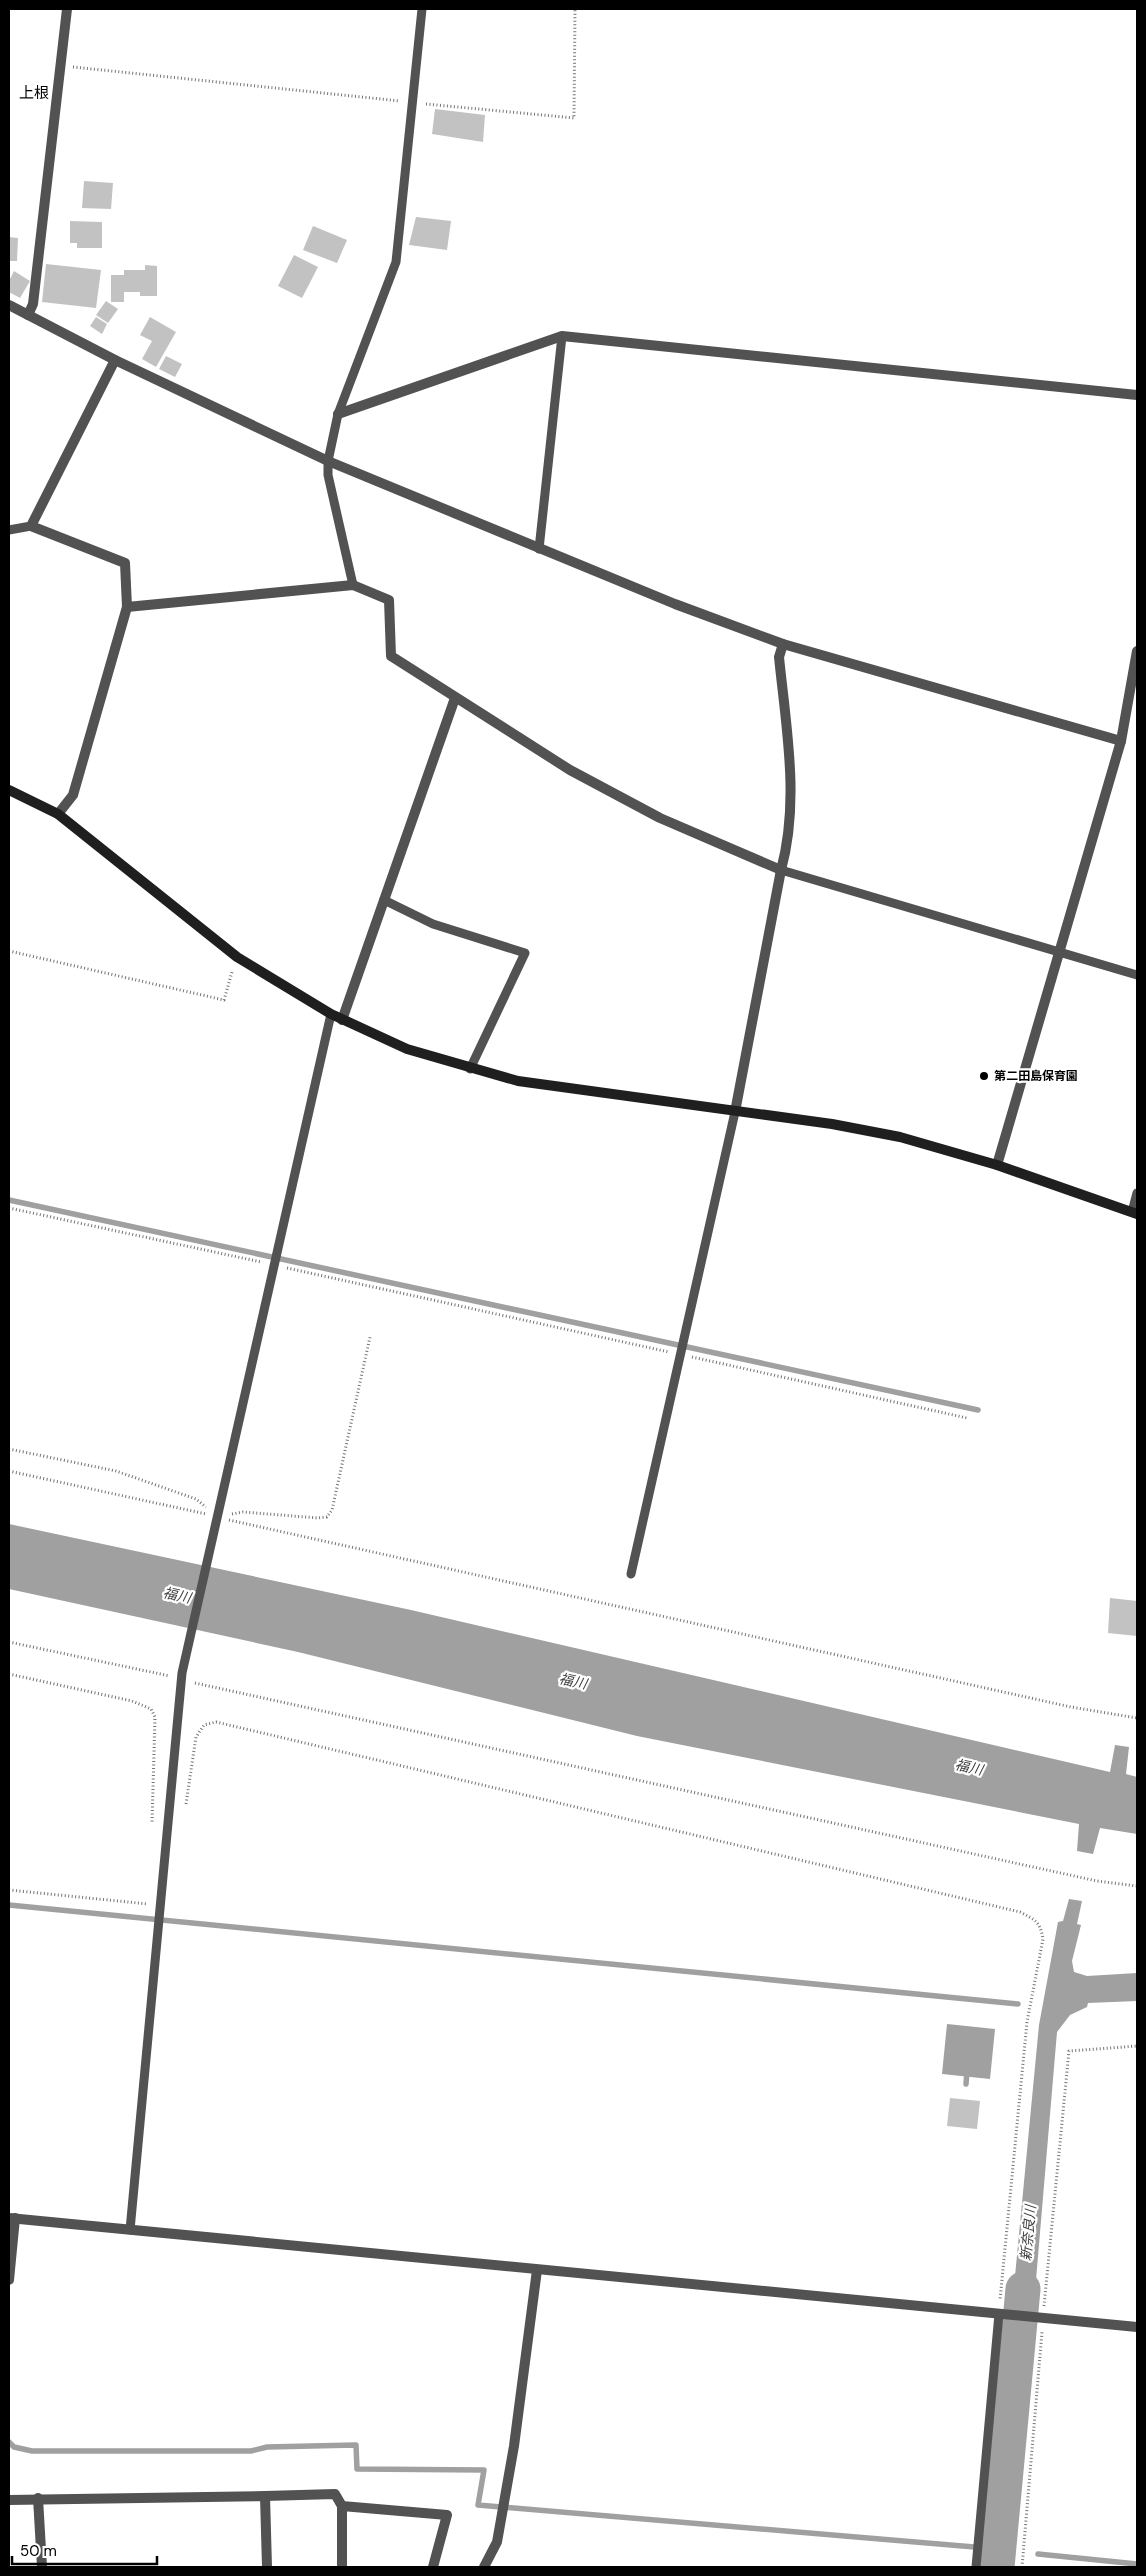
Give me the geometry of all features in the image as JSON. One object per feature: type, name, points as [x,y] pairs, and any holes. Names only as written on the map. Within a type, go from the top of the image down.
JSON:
[{"type":"street","points":[[28,315],[33,304],[67,9]]},
{"type":"street","points":[[9,305],[115,360],[328,461],[539,549],[783,644],[1121,741]]},
{"type":"street","points":[[338,414],[562,336],[1137,395]]},
{"type":"street","points":[[58,814],[73,795],[127,607],[125,564],[31,526],[115,360]]},
{"type":"street","points":[[127,607],[353,585],[389,600],[391,656],[570,770],[660,818],[781,870]]},
{"type":"street","points":[[735,1112],[781,870],[788,844],[792,810],[779,658],[783,644]]},
{"type":"street","points":[[997,1166],[1121,741],[1137,651]]},
{"type":"street","points":[[342,1020],[455,698]]},
{"type":"street","points":[[9,790],[58,814],[237,956],[331,1014],[407,1049],[470,1069],[518,1081],[832,1124],[900,1137],[997,1166],[1135,1213]]},
{"type":"street","points":[[9,2280],[12,2218],[1137,2327]]},
{"type":"street","points":[[484,2567],[497,2542],[514,2446],[537,2270]]},
{"type":"street","points":[[9,2500],[335,2494],[342,2506],[342,2567]]},
{"type":"street","points":[[265,2496],[267,2567]]},
{"type":"street","points":[[38,2498],[42,2567]]},
{"type":"street","points":[[342,2506],[447,2515],[433,2567]]},
{"type":"lane","points":[[353,585],[328,475],[328,461],[338,414],[396,262],[422,9]]},
{"type":"lane","points":[[539,549],[562,336]]},
{"type":"lane","points":[[9,530],[31,526]]},
{"type":"lane","points":[[781,870],[1137,975]]},
{"type":"lane","points":[[384,900],[433,924],[525,953],[470,1069]]},
{"type":"lane","points":[[130,2230],[165,1840],[182,1675],[331,1014]]},
{"type":"lane","points":[[631,1574],[735,1112]]},
{"type":"lane","points":[[1135,1213],[1137,1193]]},
{"type":"lane","points":[[976,2567],[1004,2314]]},
{"type":"path","points":[[60,66],[574,118],[575,9]]},
{"type":"path","points":[[9,951],[224,1000],[237,956]]},
{"type":"path","points":[[9,1208],[967,1418]]},
{"type":"path","points":[[9,1449],[116,1471],[196,1499],[218,1519],[243,1512],[318,1518],[327,1516],[332,1510],[370,1337]]},
{"type":"path","points":[[9,1471],[208,1514]]},
{"type":"path","points":[[228,1520],[1061,1705],[1137,1718]]},
{"type":"path","points":[[9,1642],[182,1675],[391,1728],[1097,1882],[1137,1886]]},
{"type":"path","points":[[9,1674],[132,1701],[151,1709],[155,1717],[153,1830],[165,1840]]},
{"type":"path","points":[[184,1813],[196,1738],[204,1725],[216,1722],[1020,1912],[1033,1919],[1040,1926],[1043,1939],[1027,2022],[1004,2314]]},
{"type":"path","points":[[9,1890],[159,1905]]},
{"type":"path","points":[[1022,2567],[1039,2317],[1069,2051],[1137,2046]]},
{"type":"water","name":"福川","points":[[9,1524],[411,1610],[1110,1772],[1115,1745],[1129,1747],[1126,1774],[1137,1777],[1137,1834],[1100,1828],[1093,1854],[1077,1851],[1079,1824],[637,1736],[298,1652],[9,1589]]},
{"type":"water","points":[[1069,1899],[1082,1901],[1077,1924],[1081,1925],[1072,1961],[1074,1972],[1087,1976],[1137,1973],[1137,2001],[1088,2003],[1087,2007],[1070,2015],[1057,2032],[1031,2339],[1010,2335],[1013,2297],[1039,2025],[1058,1922],[1063,1921]]},
{"type":"water","points":[[947,2024],[995,2029],[990,2079],[942,2074]]},
{"type":"building","points":[[435,109],[485,115],[483,142],[432,134]]},
{"type":"building","points":[[84,181],[113,183],[111,209],[82,208]]},
{"type":"building","points":[[416,217],[451,221],[447,250],[409,245]]},
{"type":"building","points":[[70,221],[102,222],[102,248],[77,248],[77,243],[70,243]]},
{"type":"building","points":[[313,226],[347,240],[337,263],[303,250]]},
{"type":"building","points":[[9,237],[18,238],[17,261],[9,261]]},
{"type":"building","points":[[294,255],[318,267],[302,298],[278,286]]},
{"type":"building","points":[[46,264],[101,270],[96,308],[42,302]]},
{"type":"building","points":[[145,265],[157,266],[157,296],[140,296],[140,292],[124,292],[124,302],[111,302],[111,275],[124,275],[124,270],[145,270]]},
{"type":"building","points":[[14,271],[30,281],[20,298],[9,292],[9,281]]},
{"type":"building","points":[[106,301],[118,309],[108,323],[96,315]]},
{"type":"building","points":[[96,317],[107,324],[102,334],[90,326]]},
{"type":"building","points":[[150,317],[176,332],[156,367],[142,359],[152,341],[140,335]]},
{"type":"building","points":[[166,356],[182,364],[175,377],[159,369]]},
{"type":"building","points":[[1110,1598],[1137,1601],[1137,1636],[1108,1633]]},
{"type":"building","points":[[950,2098],[980,2101],[977,2129],[947,2126]]},
{"type":"waterway","points":[[9,1200],[978,1410]]},
{"type":"waterway","points":[[9,1905],[1018,2004]]},
{"type":"waterway","points":[[966,2084],[967,2071]]},
{"type":"waterway","name":"新奈良川","points":[[997,2567],[1023,2289]]},
{"type":"waterway","points":[[9,2442],[14,2447],[32,2451],[251,2451],[267,2447],[356,2445],[357,2469],[484,2470],[478,2505],[998,2549]]},
{"type":"waterway","points":[[1038,2554],[1137,2564]]},
{"type":"place","name":"第二田島保育園","points":[[984,1076]]},
{"type":"district","name":"上根","points":[[34,93]]}]
